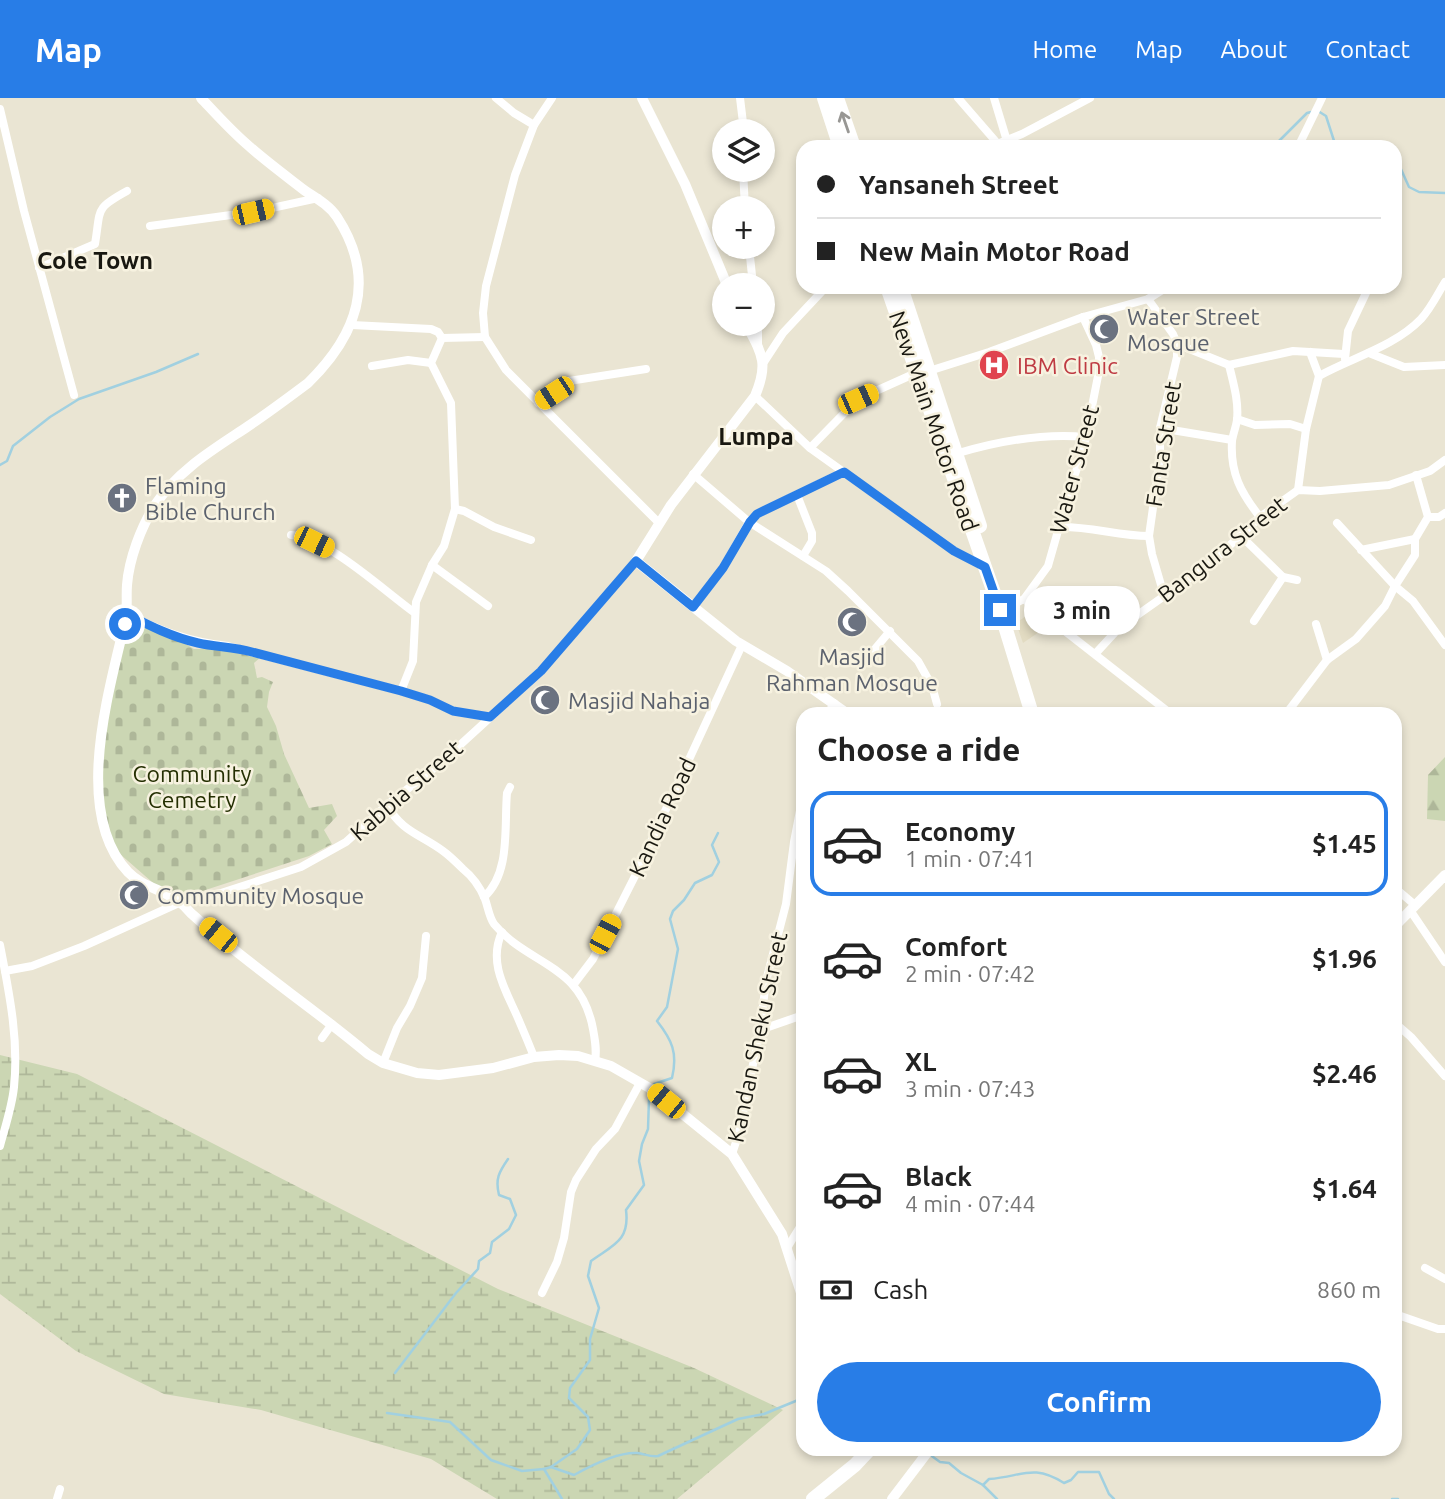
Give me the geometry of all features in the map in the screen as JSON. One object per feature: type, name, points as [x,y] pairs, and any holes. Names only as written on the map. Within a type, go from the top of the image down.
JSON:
[{"type":"highway","points":[[824,98],[838,140]]},
{"type":"highway","points":[[837,98],[851,140]]},
{"type":"highway","name":"New Main Motor Road","points":[[890,294],[956,454],[1008,607],[1037,707]]},
{"type":"highway","name":"New Main Motor Road","points":[[903,294],[924,372],[1030,707]]},
{"type":"highway","points":[[813,1499],[860,1456]]},
{"type":"highway","points":[[825,1499],[861,1470],[874,1456]]},
{"type":"street","points":[[201,98],[250,147],[318,198],[336,216],[352,246],[360,294],[352,325],[334,354],[308,383],[199,459],[164,493],[145,526],[127,582],[127,614],[98,760],[96,785],[100,815],[104,831],[117,858],[141,883],[181,902],[192,915],[239,953],[383,1063],[417,1073],[439,1075],[494,1068],[534,1057],[578,1056],[611,1066],[653,1090],[732,1154],[782,1234],[796,1276]]},
{"type":"street","points":[[496,98],[534,125]]},
{"type":"street","points":[[552,98],[534,125],[515,175],[486,286],[483,313],[485,337],[506,370],[659,523]]},
{"type":"street","points":[[642,98],[685,184],[722,273]]},
{"type":"street","points":[[740,98],[743,119]]},
{"type":"street","points":[[958,98],[990,140]]},
{"type":"street","points":[[994,98],[1007,140]]},
{"type":"street","points":[[1009,140],[1090,98]]},
{"type":"street","points":[[1301,140],[1322,98]]},
{"type":"street","points":[[0,112],[74,395]]},
{"type":"street","points":[[39,268],[95,244],[100,210],[105,203],[127,191]]},
{"type":"street","points":[[150,226],[253,212],[318,198]]},
{"type":"street","points":[[1148,299],[1174,334],[1177,344],[1229,365],[1293,351],[1345,358],[1369,353],[1419,321],[1445,282]]},
{"type":"street","points":[[819,294],[783,333],[764,362],[755,396],[810,448],[954,551],[985,567]]},
{"type":"street","points":[[810,448],[858,399],[924,372],[989,352],[1083,317],[1148,299],[1156,294]]},
{"type":"street","points":[[1319,376],[1345,358],[1348,331],[1366,294]]},
{"type":"street","name":"Water Street","points":[[1008,607],[1024,599],[1048,566],[1083,452],[1099,371],[1099,357],[1083,317]]},
{"type":"street","points":[[352,325],[431,329],[438,332],[442,338]]},
{"type":"street","points":[[752,336],[764,362]]},
{"type":"street","points":[[758,336],[758,347]]},
{"type":"street","points":[[442,338],[485,337]]},
{"type":"street","points":[[431,363],[442,338]]},
{"type":"street","name":"Fanta Street","points":[[1164,595],[1149,536],[1160,458],[1160,428],[1177,357],[1177,344]]},
{"type":"street","points":[[1298,491],[1306,429],[1319,376],[1310,352]]},
{"type":"street","points":[[1369,353],[1404,367],[1445,365]]},
{"type":"street","points":[[373,366],[408,360],[431,363]]},
{"type":"street","points":[[401,691],[413,660],[416,602],[432,565],[444,546],[455,509],[451,403],[431,363]]},
{"type":"street","points":[[1229,365],[1235,391],[1237,419],[1232,440],[1233,461],[1242,494],[1260,517]]},
{"type":"street","points":[[538,403],[569,382],[646,369]]},
{"type":"street","name":"Kabbia Street","points":[[5,971],[32,966],[84,946],[181,902],[220,893],[301,867],[346,842],[387,805],[437,766],[541,671],[636,561],[693,474],[755,396]]},
{"type":"street","points":[[1237,419],[1255,425],[1290,424],[1306,429]]},
{"type":"street","points":[[1160,428],[1232,440]]},
{"type":"street","points":[[956,454],[1027,438],[1067,435],[1086,437]]},
{"type":"street","name":"Bangura Street","points":[[1096,653],[1119,628],[1211,563],[1260,517],[1298,491],[1389,485],[1430,471],[1445,460]]},
{"type":"street","points":[[693,607],[723,568],[757,514],[844,472]]},
{"type":"street","points":[[693,474],[750,522],[826,571],[890,631],[918,660],[932,686],[937,704]]},
{"type":"street","points":[[1291,707],[1327,660],[1356,639],[1373,621],[1415,555],[1415,539],[1428,517],[1416,475]]},
{"type":"street","points":[[797,495],[812,541],[803,556]]},
{"type":"street","points":[[455,509],[531,540]]},
{"type":"street","points":[[1428,517],[1443,517]]},
{"type":"street","points":[[1337,523],[1395,586],[1413,601],[1445,645]]},
{"type":"street","points":[[1058,527],[1082,526],[1134,536],[1149,536]]},
{"type":"street","points":[[291,535],[301,536],[352,564],[415,613]]},
{"type":"street","points":[[1241,536],[1283,577],[1297,580]]},
{"type":"street","points":[[1361,550],[1415,539]]},
{"type":"street","points":[[636,561],[742,645],[787,671],[829,707]]},
{"type":"street","points":[[432,565],[488,606]]},
{"type":"street","points":[[1254,621],[1283,577]]},
{"type":"street","points":[[1024,599],[1162,707]]},
{"type":"street","points":[[127,614],[166,634],[200,643],[228,646],[401,691],[453,711],[490,717]]},
{"type":"street","points":[[1067,632],[1094,617],[1106,618],[1119,628]]},
{"type":"street","points":[[1315,624],[1327,660]]},
{"type":"street","points":[[869,656],[890,631]]},
{"type":"street","name":"Kandia Road","points":[[574,984],[593,959],[635,876],[742,645]]},
{"type":"street","points":[[484,897],[492,891],[502,863],[510,787]]},
{"type":"street","points":[[387,805],[404,829],[443,851],[467,872],[480,887],[491,920],[502,932],[574,984],[591,1020],[597,1052],[595,1061]]},
{"type":"street","name":"Kandan Sheku Street","points":[[732,1154],[761,1030],[766,981],[786,904],[796,832]]},
{"type":"street","points":[[1402,919],[1445,875]]},
{"type":"street","points":[[1402,895],[1413,907],[1443,956]]},
{"type":"street","points":[[502,932],[497,943],[497,967],[502,986],[534,1057]]},
{"type":"street","points":[[383,1063],[422,978],[426,936]]},
{"type":"street","points":[[0,945],[15,1040],[14,1088],[0,1146]]},
{"type":"street","points":[[761,1030],[796,1018]]},
{"type":"street","points":[[322,1038],[332,1024]]},
{"type":"street","points":[[1402,1029],[1445,1076]]},
{"type":"street","points":[[542,1293],[557,1262],[564,1238],[571,1192],[576,1180],[596,1149],[615,1129],[640,1083]]},
{"type":"street","points":[[787,1248],[796,1233]]},
{"type":"street","points":[[1425,1268],[1445,1279]]},
{"type":"street","points":[[1402,1316],[1445,1329]]},
{"type":"street","points":[[892,1499],[925,1456]]},
{"type":"street","points":[[57,1499],[60,1489]]},
{"type":"shaded area","points":[[1032,612],[1046,623],[1042,630],[1023,643],[1016,623]]},
{"type":"green space","name":"Community Cemetry","points":[[128,618],[151,630],[174,637],[194,649],[229,649],[262,656],[254,663],[257,678],[262,677],[273,682],[267,707],[284,754],[309,808],[332,804],[337,816],[324,830],[332,844],[309,856],[178,899],[160,889],[120,854],[100,818],[97,759]]},
{"type":"green space","points":[[1445,757],[1445,821],[1427,819],[1428,775]]},
{"type":"green space","points":[[0,1055],[77,1074],[498,1289],[694,1368],[783,1410],[677,1499],[497,1499],[431,1459],[261,1410],[164,1394],[76,1351],[0,1294]]},
{"type":"waterway","points":[[1318,111],[1326,116],[1334,140]]},
{"type":"waterway","points":[[1280,140],[1311,112]]},
{"type":"waterway","points":[[1402,171],[1409,187],[1419,192],[1445,193]]},
{"type":"waterway","points":[[0,465],[7,461],[13,446],[50,417],[79,399],[198,354]]},
{"type":"waterway","points":[[654,1087],[654,1084],[672,1078],[674,1069],[672,1047],[667,1034],[657,1021],[667,1007],[678,949],[670,919],[695,883],[712,875],[719,862],[712,845],[718,833]]},
{"type":"waterway","points":[[551,1467],[577,1449],[590,1430],[588,1417],[569,1398],[570,1388],[590,1360],[590,1339],[599,1308],[588,1276],[591,1261],[613,1246],[622,1236],[627,1220],[626,1210],[644,1185],[639,1161],[648,1129],[649,1099],[652,1093]]},
{"type":"waterway","points":[[395,1373],[456,1293],[478,1269],[479,1261],[490,1253],[492,1242],[509,1229],[516,1215],[510,1199],[499,1195],[497,1184],[508,1159]]},
{"type":"waterway","points":[[544,1469],[551,1467],[574,1475],[613,1457],[629,1453],[658,1456],[738,1419],[764,1414],[796,1401]]},
{"type":"waterway","points":[[387,1413],[450,1422],[491,1460],[522,1471],[544,1469],[562,1499]]},
{"type":"waterway","points":[[932,1456],[940,1462],[949,1463],[983,1485],[997,1499]]},
{"type":"waterway","points":[[983,1485],[989,1479],[1035,1472],[1064,1483],[1078,1472],[1099,1472],[1114,1499]]},
{"type":"waterway","points":[[1392,1499],[1398,1499]]},
{"type":"place","name":"Water Street Mosque","points":[[1104,329]]},
{"type":"place","name":"IBM Clinic","points":[[994,365]]},
{"type":"place","name":"Flaming Bible Church","points":[[122,498]]},
{"type":"place","name":"Masjid Rahman Mosque","points":[[852,622]]},
{"type":"place","name":"Masjid Nahaja","points":[[545,700]]},
{"type":"place","name":"Community Mosque","points":[[134,895]]},
{"type":"district","name":"Cole Town","points":[[95,260]]},
{"type":"district","name":"Lumpa","points":[[756,436]]},
{"type":"route","points":[[125,624],[127,614],[166,634],[252,652],[401,691],[453,711],[490,717],[541,671],[636,561],[693,607],[723,568],[757,514],[844,472],[954,551],[985,567],[1000,610]]}]
